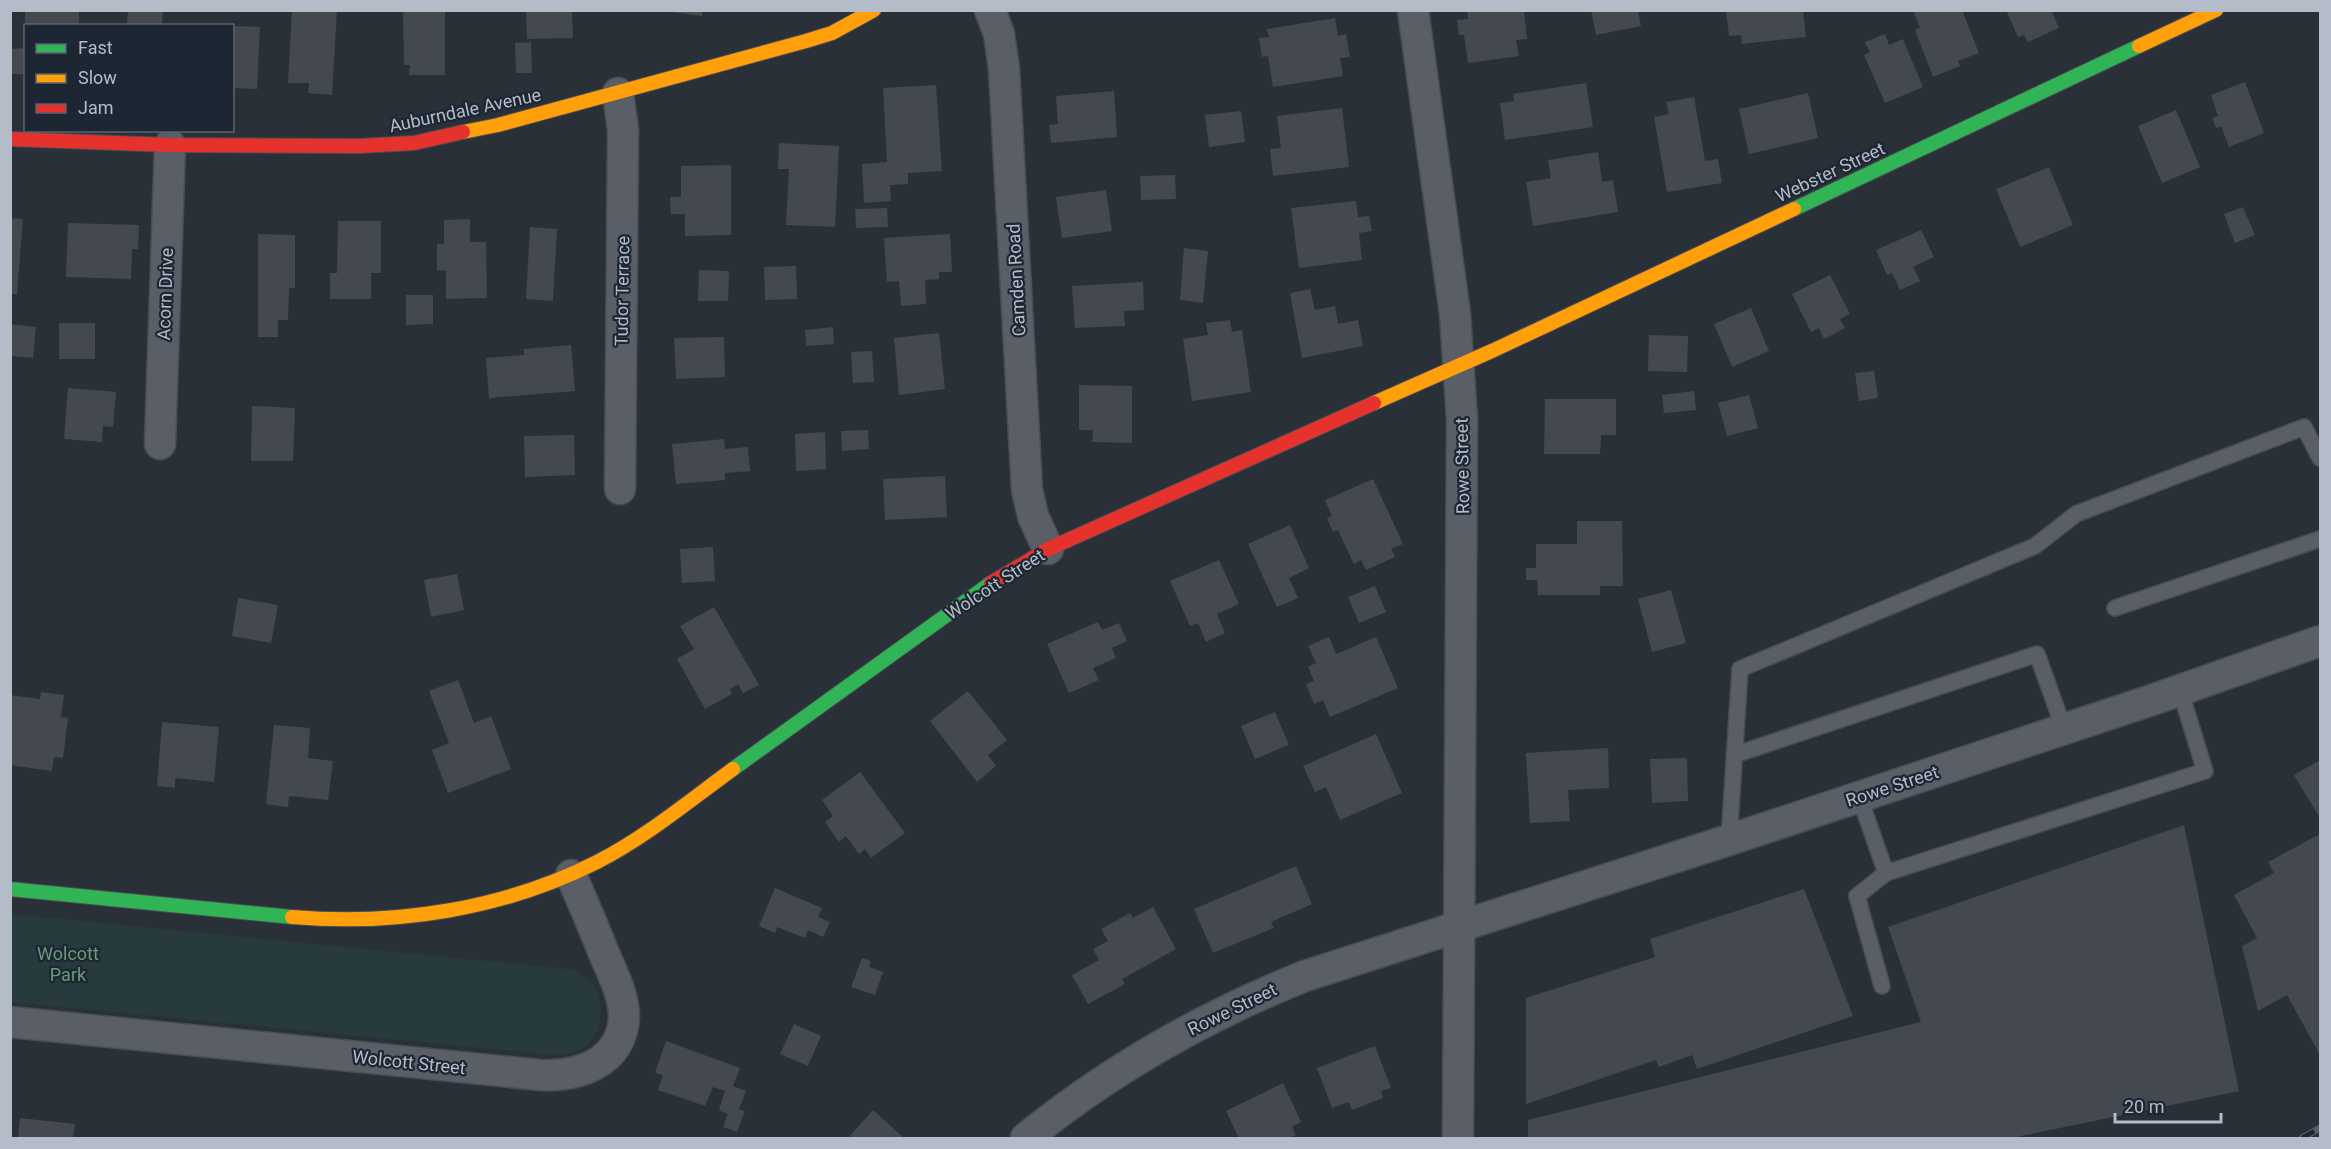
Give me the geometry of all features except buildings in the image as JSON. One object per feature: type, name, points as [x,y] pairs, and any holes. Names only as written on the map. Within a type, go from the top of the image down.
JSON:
[{"type":"street","name":"Auburndale Avenue","points":[[10,139],[170,145],[359,146],[414,143],[498,125],[806,41],[832,33],[874,10]]},
{"type":"street","name":"Camden Road","points":[[990,10],[999,34],[1004,69],[1027,490],[1033,516],[1048,549]]},
{"type":"street","name":"Rowe Street","points":[[1413,10],[1455,314],[1459,366],[1463,467],[1458,1138]]},
{"type":"street","name":"Webster Street","points":[[1459,366],[2216,10]]},
{"type":"street","name":"Tudor Terrace","points":[[618,93],[623,130],[620,489]]},
{"type":"street","name":"Acorn Drive","points":[[160,444],[170,145]]},
{"type":"street","name":"Wolcott Street","points":[[10,889],[347,920],[462,909],[519,894],[571,875],[638,838],[996,579],[1048,549],[1459,366]]},
{"type":"street","name":"Rowe Street","points":[[1026,1138],[1091,1090],[1212,1017],[1305,976],[1729,840],[2320,641]]},
{"type":"street","name":"Wolcott Street","points":[[10,1022],[540,1076],[555,1076],[580,1071],[592,1066],[613,1051],[619,1040],[624,1016],[618,987],[571,875]]},
{"type":"lane","points":[[1729,840],[1740,669],[2035,546],[2076,514],[2304,428],[2320,458]]},
{"type":"lane","points":[[2115,608],[2320,539]]},
{"type":"lane","points":[[1734,756],[2037,654],[2064,729]]},
{"type":"lane","points":[[1882,986],[1857,896],[1886,873],[2205,771],[2180,690]]},
{"type":"lane","points":[[1859,796],[1886,873]]},
{"type":"green space","name":"Wolcott Park","points":[[10,914],[568,969],[584,976],[592,983],[600,1000],[600,1019],[594,1036],[581,1049],[567,1054],[553,1055],[11,1002]]},
{"type":"railway","points":[[2302,1138],[2320,1128]]},
{"type":"traffic: fast","points":[[1794,209],[2139,46]]},
{"type":"traffic: fast","points":[[733,769],[991,583]]},
{"type":"traffic: fast","points":[[10,889],[292,917]]},
{"type":"traffic: slow","points":[[463,132],[498,125],[806,41],[832,33],[874,10]]},
{"type":"traffic: slow","points":[[2139,46],[2216,10]]},
{"type":"traffic: slow","points":[[1374,403],[1494,350],[1794,209]]},
{"type":"traffic: slow","points":[[292,917],[370,919],[410,916],[449,911],[525,892],[561,878],[615,852],[667,818],[733,769]]},
{"type":"traffic: jam","points":[[10,139],[170,145],[359,146],[414,143],[463,132]]},
{"type":"traffic: jam","points":[[991,583],[1048,549],[1374,403]]}]
